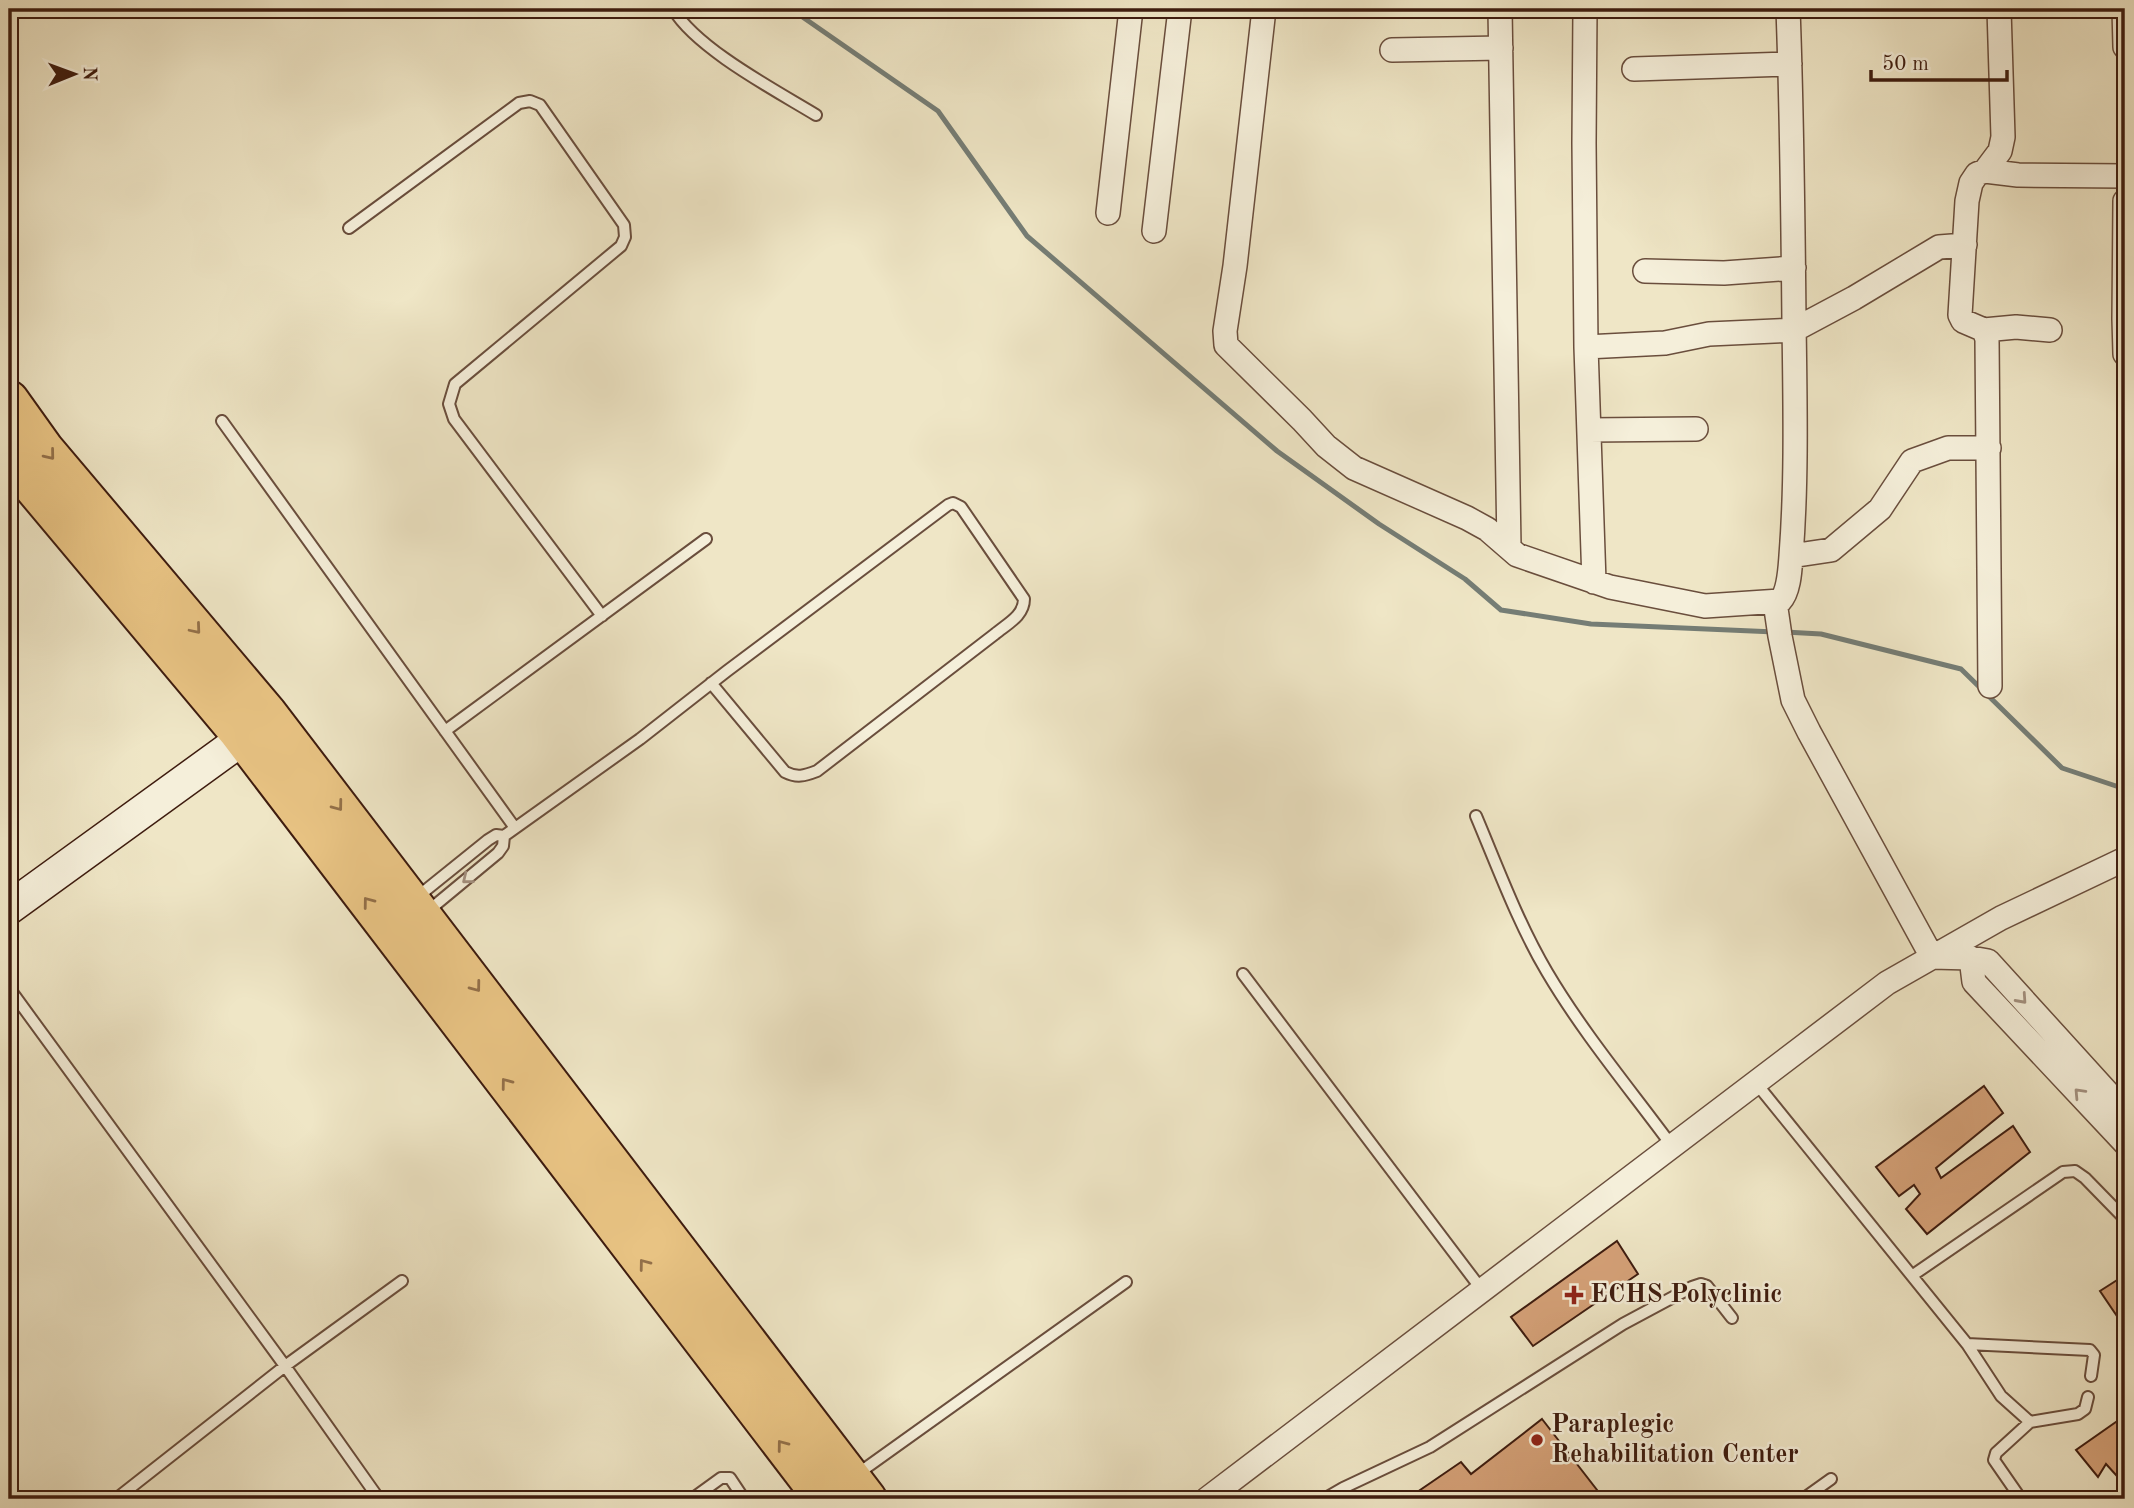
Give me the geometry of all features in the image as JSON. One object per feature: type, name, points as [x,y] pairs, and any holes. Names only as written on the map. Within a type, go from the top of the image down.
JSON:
[{"type":"highway","points":[[9,400],[257,728],[847,1493]]},
{"type":"highway","points":[[9,458],[257,728],[417,909],[847,1493]]},
{"type":"street","points":[[1108,213],[1131,9]]},
{"type":"street","points":[[1154,231],[1180,9]]},
{"type":"street","points":[[1264,9],[1235,266],[1225,331],[1226,345],[1326,446],[1354,468],[1467,518],[1487,529],[1517,555],[1610,587],[1777,620]]},
{"type":"street","points":[[1500,9],[1509,547]]},
{"type":"street","points":[[1585,9],[1586,347],[1594,582]]},
{"type":"street","points":[[1788,9],[1794,268],[1791,556],[1785,596],[1777,620],[1793,700],[1932,957]]},
{"type":"street","points":[[1999,9],[2003,137],[2000,151],[1971,183],[1967,201],[1960,315],[1963,321],[1984,330],[2016,327],[2050,330]]},
{"type":"street","points":[[2124,9],[2125,47]]},
{"type":"street","points":[[1392,50],[1501,48]]},
{"type":"street","points":[[1634,69],[1790,64]]},
{"type":"street","points":[[1984,171],[2018,175],[2125,176]]},
{"type":"street","points":[[2125,201],[2125,354]]},
{"type":"street","points":[[1586,347],[1665,343],[1709,334],[1794,330],[1939,247],[1965,245]]},
{"type":"street","points":[[1645,271],[1724,272],[1794,268]]},
{"type":"street","points":[[1984,330],[1987,340],[1989,448],[1990,686]]},
{"type":"street","points":[[1589,430],[1696,429]]},
{"type":"street","points":[[1791,556],[1831,551],[1880,509],[1912,461],[1948,448],[1989,448]]},
{"type":"street","points":[[9,908],[257,728]]},
{"type":"street","points":[[1211,1498],[1887,983],[2001,918],[2125,859]]},
{"type":"street","points":[[1932,957],[1988,961],[2125,1112]]},
{"type":"street","points":[[1971,958],[1974,982],[2125,1143]]},
{"type":"lane","points":[[673,9],[679,20],[704,42],[744,71],[816,115]]},
{"type":"lane","points":[[349,228],[519,103],[530,101],[540,105],[624,225],[625,237],[621,246],[455,384],[449,404],[454,419],[602,616]]},
{"type":"lane","points":[[222,421],[515,828]]},
{"type":"lane","points":[[417,909],[488,840],[496,835],[504,836],[640,739],[711,683],[948,505],[953,503],[961,506],[1024,599],[1021,613],[817,771],[805,776],[794,777],[785,772],[711,683]]},
{"type":"lane","points":[[444,731],[706,539]]},
{"type":"lane","points":[[1476,816],[1517,913],[1546,972],[1580,1023],[1672,1146]]},
{"type":"lane","points":[[417,909],[498,853],[503,846],[504,836]]},
{"type":"lane","points":[[1243,974],[1482,1291]]},
{"type":"lane","points":[[9,988],[379,1499]]},
{"type":"lane","points":[[1756,1083],[1913,1275],[1967,1344],[2001,1396],[2029,1422]]},
{"type":"lane","points":[[1913,1275],[2063,1172],[2075,1171],[2085,1178],[2125,1219]]},
{"type":"lane","points":[[116,1499],[285,1366],[402,1281]]},
{"type":"lane","points":[[847,1493],[1126,1282]]},
{"type":"lane","points":[[1324,1499],[1430,1447],[1623,1324],[1692,1287],[1701,1284],[1707,1286],[1732,1318]]},
{"type":"lane","points":[[1967,1344],[2090,1350],[2094,1355],[2091,1376]]},
{"type":"lane","points":[[2021,1499],[1995,1464],[1996,1453],[2029,1422],[2078,1414],[2085,1409],[2088,1396]]},
{"type":"lane","points":[[692,1499],[725,1477],[730,1478],[744,1499]]},
{"type":"lane","points":[[1803,1499],[1831,1479]]},
{"type":"building","points":[[1984,1086],[2003,1113],[1936,1168],[1941,1178],[2013,1126],[2030,1152],[1927,1234],[1906,1209],[1920,1194],[1914,1185],[1899,1196],[1876,1167]]},
{"type":"building","name":"ECHS Polyclinic","points":[[1617,1241],[1638,1274],[1533,1346],[1511,1317]]},
{"type":"building","points":[[2125,1275],[2125,1328],[2100,1291]]},
{"type":"building","points":[[2125,1393],[2125,1485],[2106,1464],[2098,1477],[2076,1450],[2123,1417]]},
{"type":"building","name":"Paraplegic Rehabilitation Center","points":[[1542,1419],[1604,1499],[1407,1499],[1461,1462],[1471,1474]]},
{"type":"waterway","points":[[791,9],[938,111],[1027,236],[1277,451],[1379,524],[1465,579],[1501,610],[1591,624],[1775,632]]},
{"type":"waterway","points":[[1785,632],[1821,634],[1961,669],[2062,768],[2125,789]]},
{"type":"place","name":"ECHS Polyclinic","points":[[1574,1295]]},
{"type":"place","name":"Paraplegic Rehabilitation Center","points":[[1537,1440]]}]
